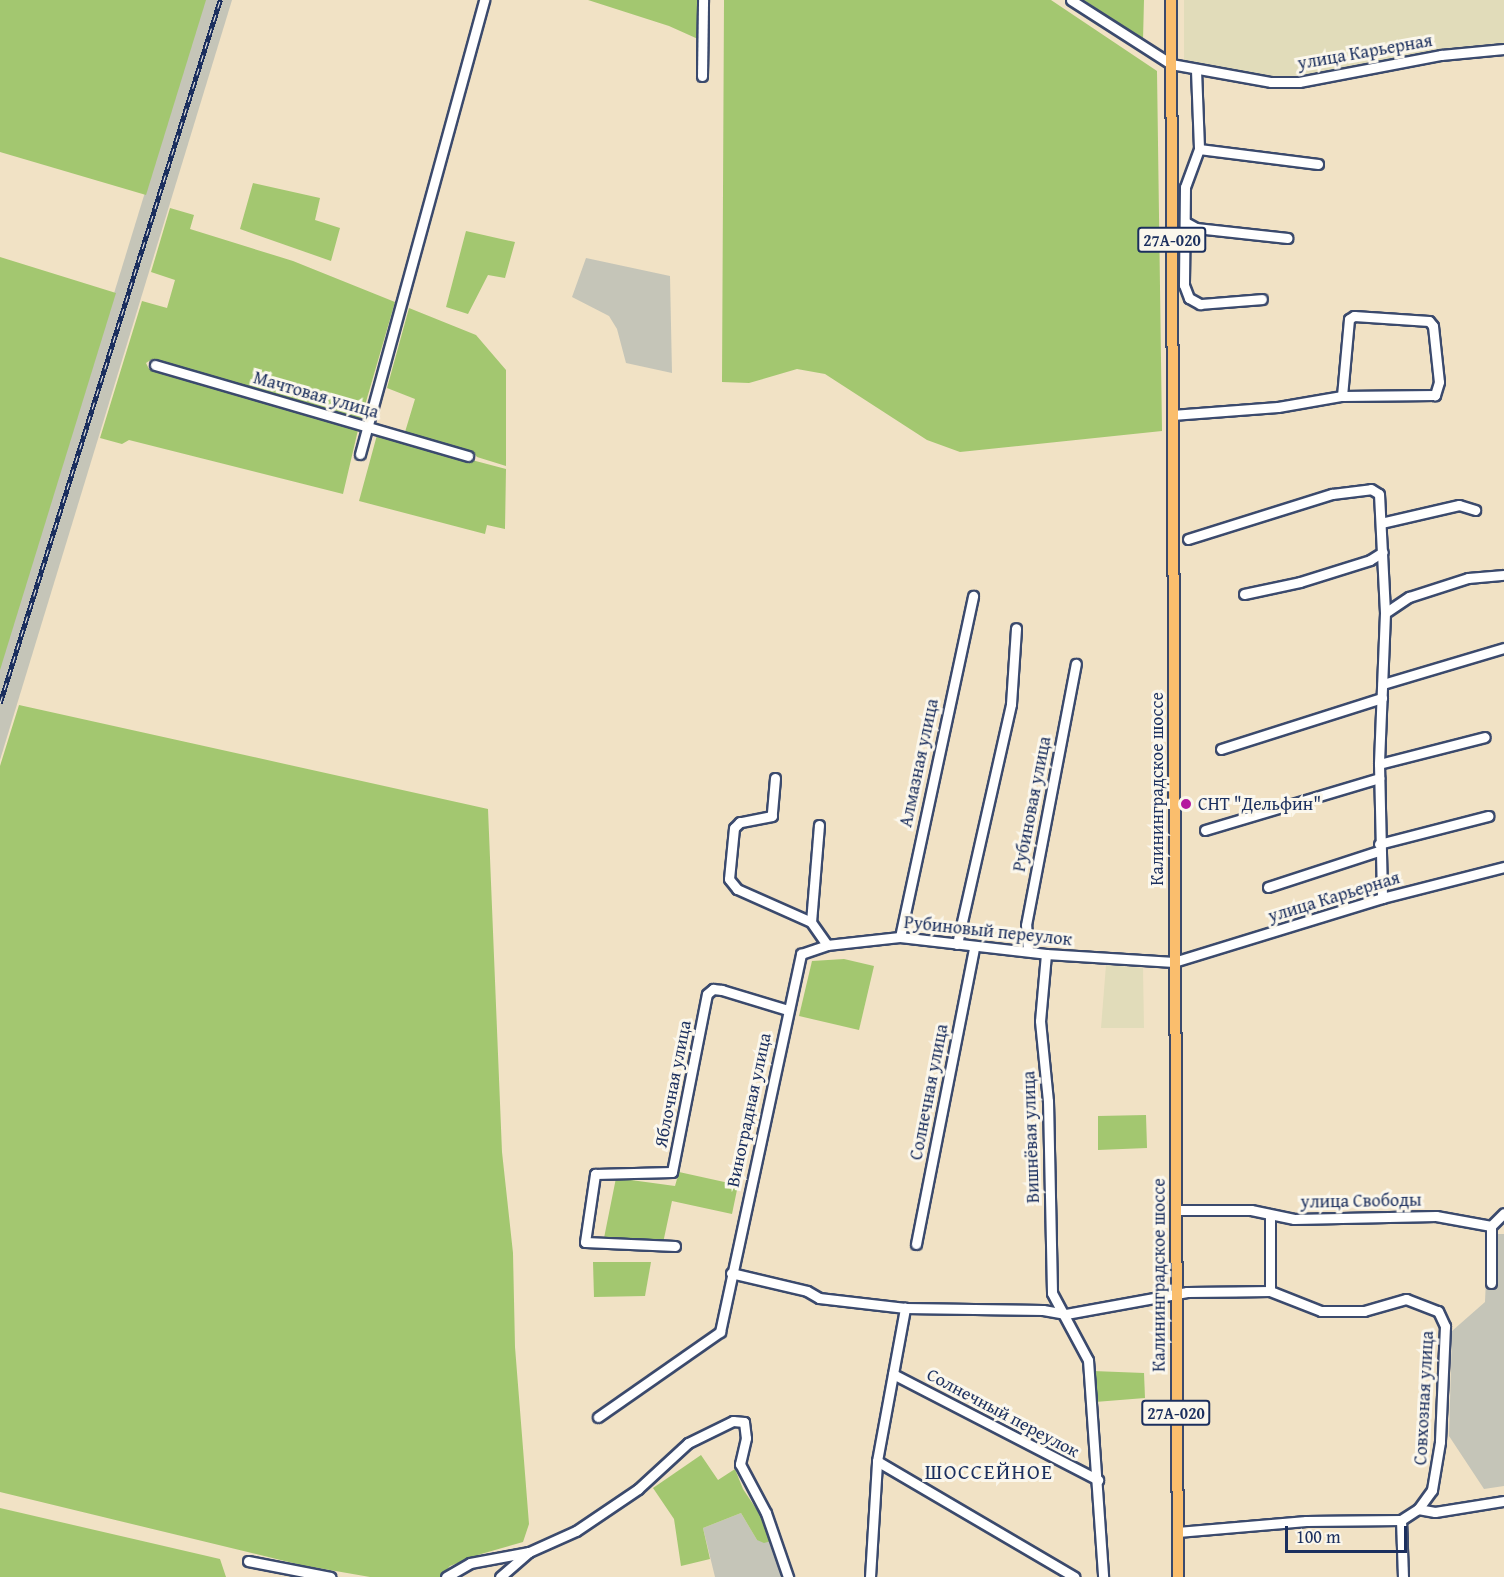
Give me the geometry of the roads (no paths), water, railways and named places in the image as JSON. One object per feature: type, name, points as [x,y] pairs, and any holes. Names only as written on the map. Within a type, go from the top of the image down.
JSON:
[{"type":"main road","name":"Калининградское шоссе","points":[[1171,0],[1178,1577]]},
{"type":"street","points":[[360,454],[484,0]]},
{"type":"street","points":[[702,76],[703,0]]},
{"type":"street","name":"улица Карьерная","points":[[1071,0],[1172,64],[1271,82],[1299,82],[1433,56],[1504,49]]},
{"type":"street","points":[[1196,70],[1199,149],[1185,186],[1184,285],[1189,298],[1200,304],[1262,299]]},
{"type":"street","points":[[1199,149],[1317,164]]},
{"type":"street","points":[[1185,222],[1196,228],[1287,238]]},
{"type":"street","points":[[1172,415],[1278,407],[1342,396],[1435,395],[1439,382],[1433,326],[1429,321],[1365,317],[1349,319],[1342,396]]},
{"type":"street","name":"Мачтовая улица","points":[[155,365],[468,456]]},
{"type":"street","points":[[1188,538],[1332,494],[1371,489],[1379,494],[1385,613],[1379,765],[1379,848],[1382,898]]},
{"type":"street","points":[[1381,523],[1459,505],[1475,510]]},
{"type":"street","points":[[1244,594],[1299,582],[1370,560],[1383,552]]},
{"type":"street","points":[[1385,613],[1409,597],[1468,578],[1504,575]]},
{"type":"street","name":"Алмазная улица","points":[[900,937],[973,596]]},
{"type":"street","points":[[957,944],[1011,704],[1016,628]]},
{"type":"street","points":[[1383,684],[1504,648]]},
{"type":"street","name":"Рубиновая улица","points":[[1028,951],[1026,925],[1076,664]]},
{"type":"street","points":[[1221,749],[1382,698]]},
{"type":"street","points":[[1379,765],[1444,744],[1485,737]]},
{"type":"street","points":[[775,778],[772,816],[740,822],[734,828],[729,879],[737,889],[811,922],[827,945]]},
{"type":"street","points":[[1205,830],[1379,778]]},
{"type":"street","points":[[1268,887],[1379,848],[1488,816]]},
{"type":"street","points":[[811,922],[819,825]]},
{"type":"street","name":"улица Карьерная","points":[[1174,962],[1382,898],[1504,867]]},
{"type":"street","name":"Рубиновый переулок","points":[[801,954],[827,945],[900,937],[1046,954],[1174,962]]},
{"type":"street","name":"Солнечная улица","points":[[916,1244],[974,947]]},
{"type":"street","name":"Виноградная улица","points":[[598,1417],[720,1332],[801,954]]},
{"type":"street","name":"Вишнёвая улица","points":[[1046,954],[1040,1021],[1048,1101],[1052,1293],[1066,1314],[1088,1360],[1103,1577]]},
{"type":"street","name":"Яблочная улица","points":[[675,1246],[585,1242],[595,1174],[672,1172],[707,994],[713,989],[722,990],[788,1010]]},
{"type":"street","name":"улица Свободы","points":[[1176,1210],[1251,1210],[1294,1219],[1436,1216],[1491,1226]]},
{"type":"street","points":[[1491,1283],[1491,1226],[1504,1213]]},
{"type":"street","points":[[1270,1215],[1270,1291]]},
{"type":"street","name":"Совхозная улица","points":[[731,1273],[807,1291],[819,1298],[905,1308],[1043,1310],[1066,1314],[1176,1294],[1270,1291],[1322,1311],[1364,1311],[1406,1299],[1438,1311],[1445,1326],[1439,1453],[1432,1490],[1418,1509],[1401,1520]]},
{"type":"street","points":[[870,1577],[877,1461],[905,1308]]},
{"type":"street","name":"Солнечный переулок","points":[[893,1374],[1098,1480]]},
{"type":"street","points":[[446,1577],[470,1563],[529,1552],[576,1531],[638,1489],[688,1443],[733,1421],[744,1422],[746,1438],[740,1464],[766,1513],[788,1577]]},
{"type":"street","points":[[877,1461],[1075,1577]]},
{"type":"street","points":[[1418,1509],[1435,1512],[1504,1501]]},
{"type":"street","points":[[1177,1532],[1306,1521],[1401,1520],[1403,1577]]},
{"type":"street","points":[[500,1577],[529,1552]]},
{"type":"street","points":[[248,1561],[330,1577]]},
{"type":"railway","points":[[0,703],[220,0]]},
{"type":"place","name":"СНТ \"Дельфин\"","points":[[1186,804]]},
{"type":"district","name":"ШОССЕЙНОЕ","points":[[989,1472]]}]
